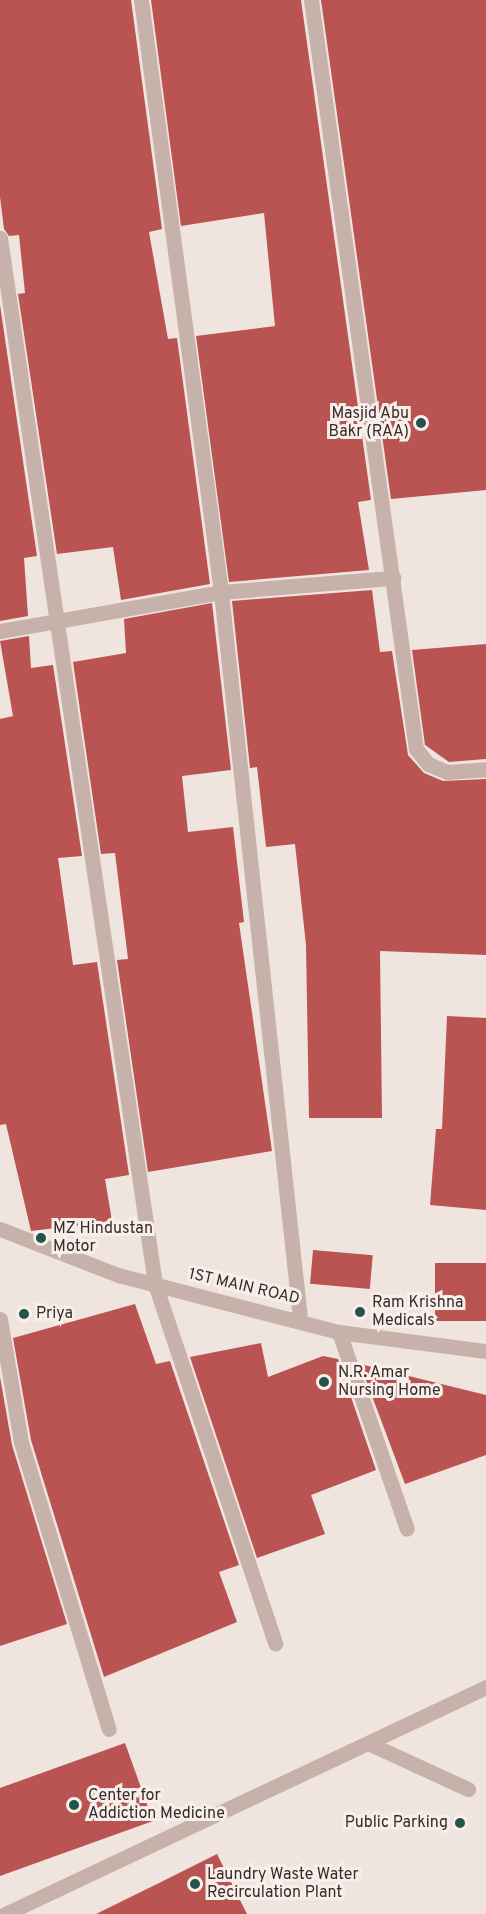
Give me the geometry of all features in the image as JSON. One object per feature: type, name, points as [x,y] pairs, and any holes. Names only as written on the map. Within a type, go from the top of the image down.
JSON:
[{"type":"street","points":[[141,0],[221,592],[300,1318]]},
{"type":"street","points":[[311,0],[416,749],[428,764],[447,772],[486,769]]},
{"type":"street","points":[[0,238],[155,1284],[275,1643]]},
{"type":"street","points":[[0,631],[221,592],[393,578]]},
{"type":"street","name":"1ST MAIN ROAD","points":[[0,1229],[155,1284],[300,1318],[339,1332],[486,1351]]},
{"type":"street","points":[[0,1319],[21,1442],[109,1729]]},
{"type":"street","points":[[339,1332],[407,1528]]},
{"type":"street","points":[[5,1914],[370,1744],[486,1687]]},
{"type":"street","points":[[370,1744],[468,1789]]},
{"type":"building","points":[[0,0],[131,0],[162,229],[149,232],[168,339],[177,338],[210,584],[121,600],[113,547],[57,554],[18,294],[25,293],[19,235],[9,236],[4,229],[0,197]]},
{"type":"building","points":[[151,0],[301,0],[371,500],[358,502],[369,570],[229,582],[196,336],[275,326],[264,213],[181,226]]},
{"type":"building","points":[[321,0],[486,0],[486,490],[391,499]]},
{"type":"building","points":[[0,305],[37,556],[24,558],[28,616],[0,621]]},
{"type":"building","points":[[372,590],[380,652],[392,651],[408,755],[424,773],[443,781],[486,779],[486,955],[380,951],[382,1118],[309,1118],[306,945],[295,844],[266,847],[257,767],[250,768],[232,601]]},
{"type":"building","points":[[212,603],[231,770],[182,776],[188,832],[233,827],[244,922],[239,923],[272,1151],[148,1172],[117,960],[128,959],[115,853],[101,854],[73,662],[126,653],[124,619]]},
{"type":"building","points":[[29,636],[31,668],[53,665],[82,856],[58,858],[73,965],[97,962],[129,1175],[105,1179],[112,1221],[31,1231],[6,1124],[0,1125],[0,719],[13,716],[0,641]]},
{"type":"building","points":[[486,644],[486,759],[449,762],[425,745],[412,650]]},
{"type":"building","points":[[447,1016],[486,1018],[486,1210],[430,1205],[436,1129],[442,1129]]},
{"type":"building","points":[[313,1250],[373,1255],[370,1289],[310,1284]]},
{"type":"building","points":[[435,1263],[486,1263],[486,1321],[435,1321]]},
{"type":"building","points":[[135,1304],[156,1364],[170,1361],[239,1565],[219,1572],[237,1622],[104,1677],[31,1440],[13,1338]]},
{"type":"building","points":[[261,1343],[268,1377],[323,1356],[338,1359],[376,1470],[311,1495],[325,1534],[257,1558],[190,1357]]},
{"type":"building","points":[[360,1364],[486,1395],[486,1455],[405,1484]]},
{"type":"building","points":[[0,1377],[12,1445],[67,1624],[0,1646]]},
{"type":"building","name":"Center for Addiction Medicine","points":[[125,1743],[153,1821],[0,1876],[0,1788]]},
{"type":"building","name":"Laundry Waste Water Recirculation Plant","points":[[217,1854],[247,1914],[96,1914],[159,1883]]},
{"type":"place","name":"Masjid Abu Bakr (RAA)","points":[[421,423]]},
{"type":"place","name":"MZ Hindustan Motor","points":[[41,1238]]},
{"type":"place","name":"Ram Krishna Medicals","points":[[360,1312]]},
{"type":"place","name":"Priya","points":[[24,1314]]},
{"type":"place","name":"N.R. Amar Nursing Home","points":[[324,1382]]},
{"type":"place","name":"Center for Addiction Medicine","points":[[74,1805]]},
{"type":"place","name":"Public Parking","points":[[460,1823]]},
{"type":"place","name":"Laundry Waste Water Recirculation Plant","points":[[195,1884]]}]
